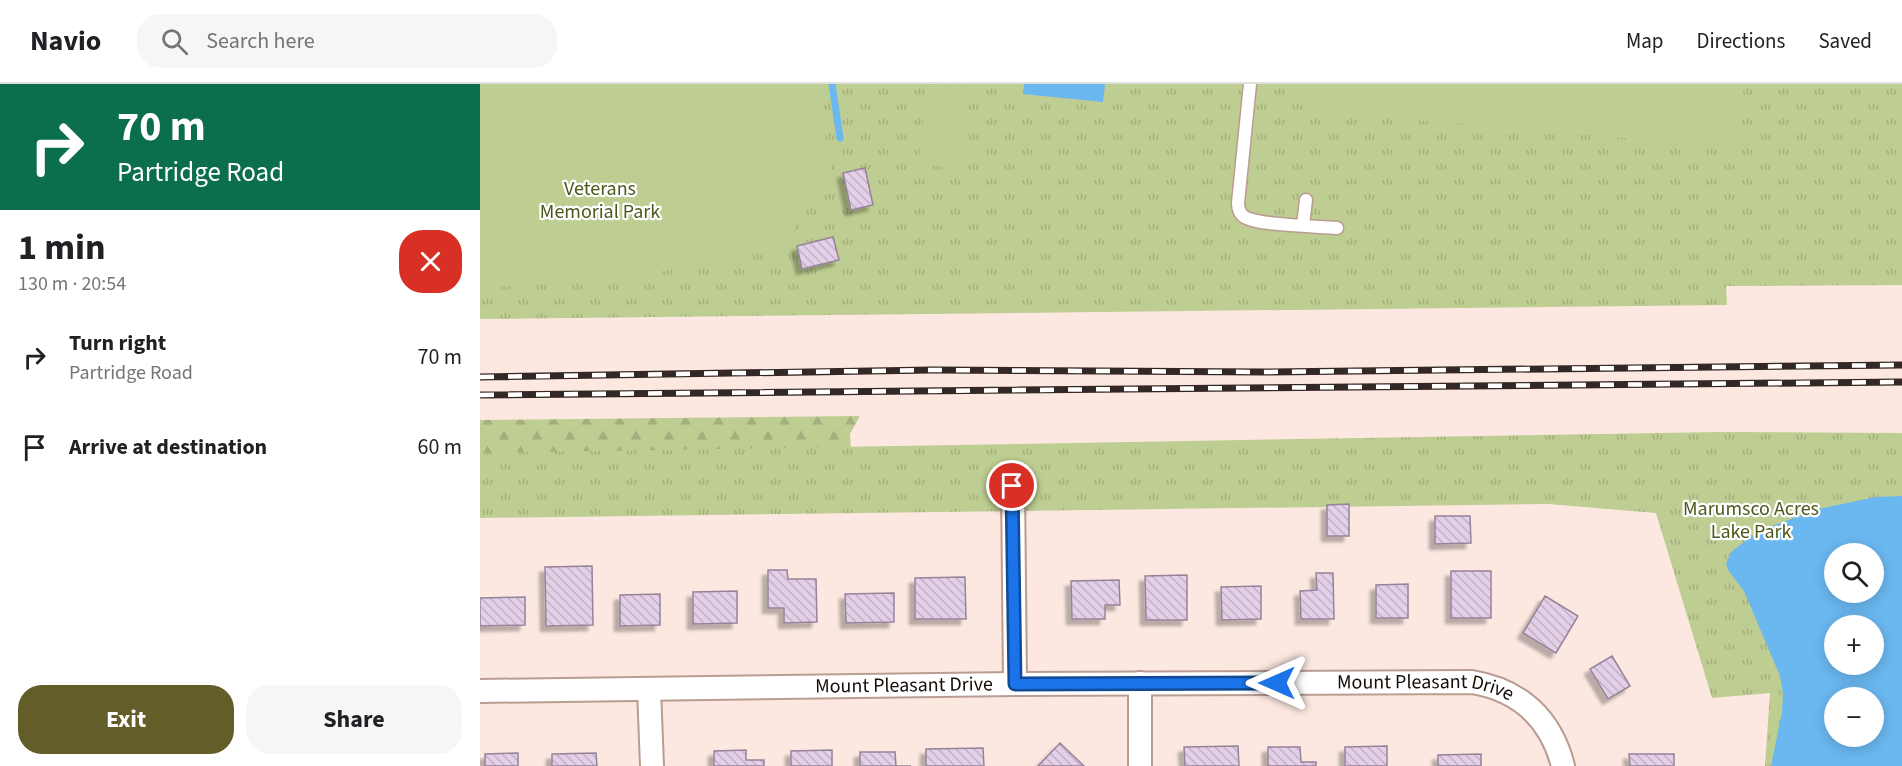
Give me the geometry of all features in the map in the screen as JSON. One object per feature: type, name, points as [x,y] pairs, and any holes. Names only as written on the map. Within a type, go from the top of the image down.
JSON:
[{"type":"street","points":[[1012,486],[1015,684]]},
{"type":"street","name":"Mount Pleasant Drive","points":[[480,691],[1015,684],[1472,682],[1496,688],[1515,697],[1538,714],[1556,742],[1563,766]]},
{"type":"street","points":[[1140,683],[1140,766]]},
{"type":"street","points":[[649,689],[651,766]]},
{"type":"lane","points":[[1250,84],[1238,203],[1240,212],[1248,219],[1261,222],[1337,228]]},
{"type":"lane","points":[[1303,225],[1306,200]]},
{"type":"green space","name":"Veterans Memorial Park","points":[[480,84],[1902,84],[1902,285],[1726,286],[1727,305],[480,319]]},
{"type":"green space","points":[[480,84],[815,84],[832,169],[783,247],[625,279],[480,288]]},
{"type":"green space","points":[[928,84],[971,86],[962,169],[918,164]]},
{"type":"green space","points":[[1307,84],[1744,84],[1739,148],[1304,110]]},
{"type":"green space","points":[[860,416],[850,434],[851,452],[480,495],[480,420]]},
{"type":"green space","name":"Marumsco Acres Lake Park","points":[[1719,432],[1902,433],[1902,766],[1765,766],[1770,693],[1712,698],[1656,513],[1548,504],[480,518],[480,453]]},
{"type":"water","points":[[1024,84],[1105,84],[1103,102],[1023,94]]},
{"type":"water","points":[[1902,496],[1902,766],[1771,766],[1782,712],[1783,694],[1780,676],[1744,591],[1726,564],[1731,552],[1757,532],[1814,510],[1875,497]]},
{"type":"building","points":[[865,168],[873,205],[851,210],[843,173]]},
{"type":"building","points":[[833,237],[839,260],[802,269],[797,246]]},
{"type":"building","points":[[1349,504],[1349,536],[1327,536],[1327,505]]},
{"type":"building","points":[[1435,516],[1470,516],[1471,543],[1435,544]]},
{"type":"building","points":[[592,566],[593,625],[546,626],[545,567]]},
{"type":"building","points":[[768,570],[787,570],[788,579],[816,579],[817,622],[784,623],[784,608],[768,608]]},
{"type":"building","points":[[1451,571],[1491,571],[1491,618],[1451,618]]},
{"type":"building","points":[[1316,573],[1333,573],[1334,619],[1301,619],[1300,591],[1317,590]]},
{"type":"building","points":[[1187,575],[1187,620],[1146,620],[1145,576]]},
{"type":"building","points":[[965,577],[966,619],[915,619],[915,578]]},
{"type":"building","points":[[1119,580],[1120,605],[1105,605],[1105,619],[1072,619],[1071,581]]},
{"type":"building","points":[[1408,584],[1408,618],[1376,618],[1376,585]]},
{"type":"building","points":[[1261,586],[1261,619],[1222,620],[1221,587]]},
{"type":"building","points":[[737,591],[737,623],[693,624],[693,592]]},
{"type":"building","points":[[894,593],[894,622],[846,623],[845,594]]},
{"type":"building","points":[[660,594],[660,625],[620,626],[620,595]]},
{"type":"building","points":[[1545,596],[1578,616],[1556,653],[1523,633]]},
{"type":"building","points":[[525,597],[525,625],[480,626],[480,598]]},
{"type":"building","points":[[1612,656],[1630,686],[1608,699],[1590,669]]},
{"type":"building","points":[[1060,743],[1084,766],[1038,766]]},
{"type":"building","points":[[1238,746],[1239,766],[1185,766],[1184,747]]},
{"type":"building","points":[[1387,746],[1387,766],[1345,766],[1345,747]]},
{"type":"building","points":[[1268,747],[1300,747],[1301,762],[1316,762],[1316,766],[1268,766]]},
{"type":"building","points":[[983,748],[984,766],[926,766],[926,749]]},
{"type":"building","points":[[746,750],[746,760],[764,760],[764,766],[714,766],[714,751]]},
{"type":"building","points":[[832,750],[832,766],[791,766],[791,751]]},
{"type":"building","points":[[860,752],[895,752],[896,766],[860,766]]},
{"type":"building","points":[[518,753],[518,766],[485,766],[485,754]]},
{"type":"building","points":[[596,753],[597,766],[552,766],[552,754]]},
{"type":"building","points":[[1481,754],[1481,766],[1438,766],[1438,755]]},
{"type":"building","points":[[1629,754],[1674,754],[1674,766],[1630,766]]},
{"type":"waterway","points":[[832,84],[840,138]]},
{"type":"railway","points":[[480,377],[932,370],[1263,372],[1902,365]]},
{"type":"railway","points":[[480,395],[1902,382]]},
{"type":"route","points":[[1012,486],[1015,684],[1277,683]]}]
